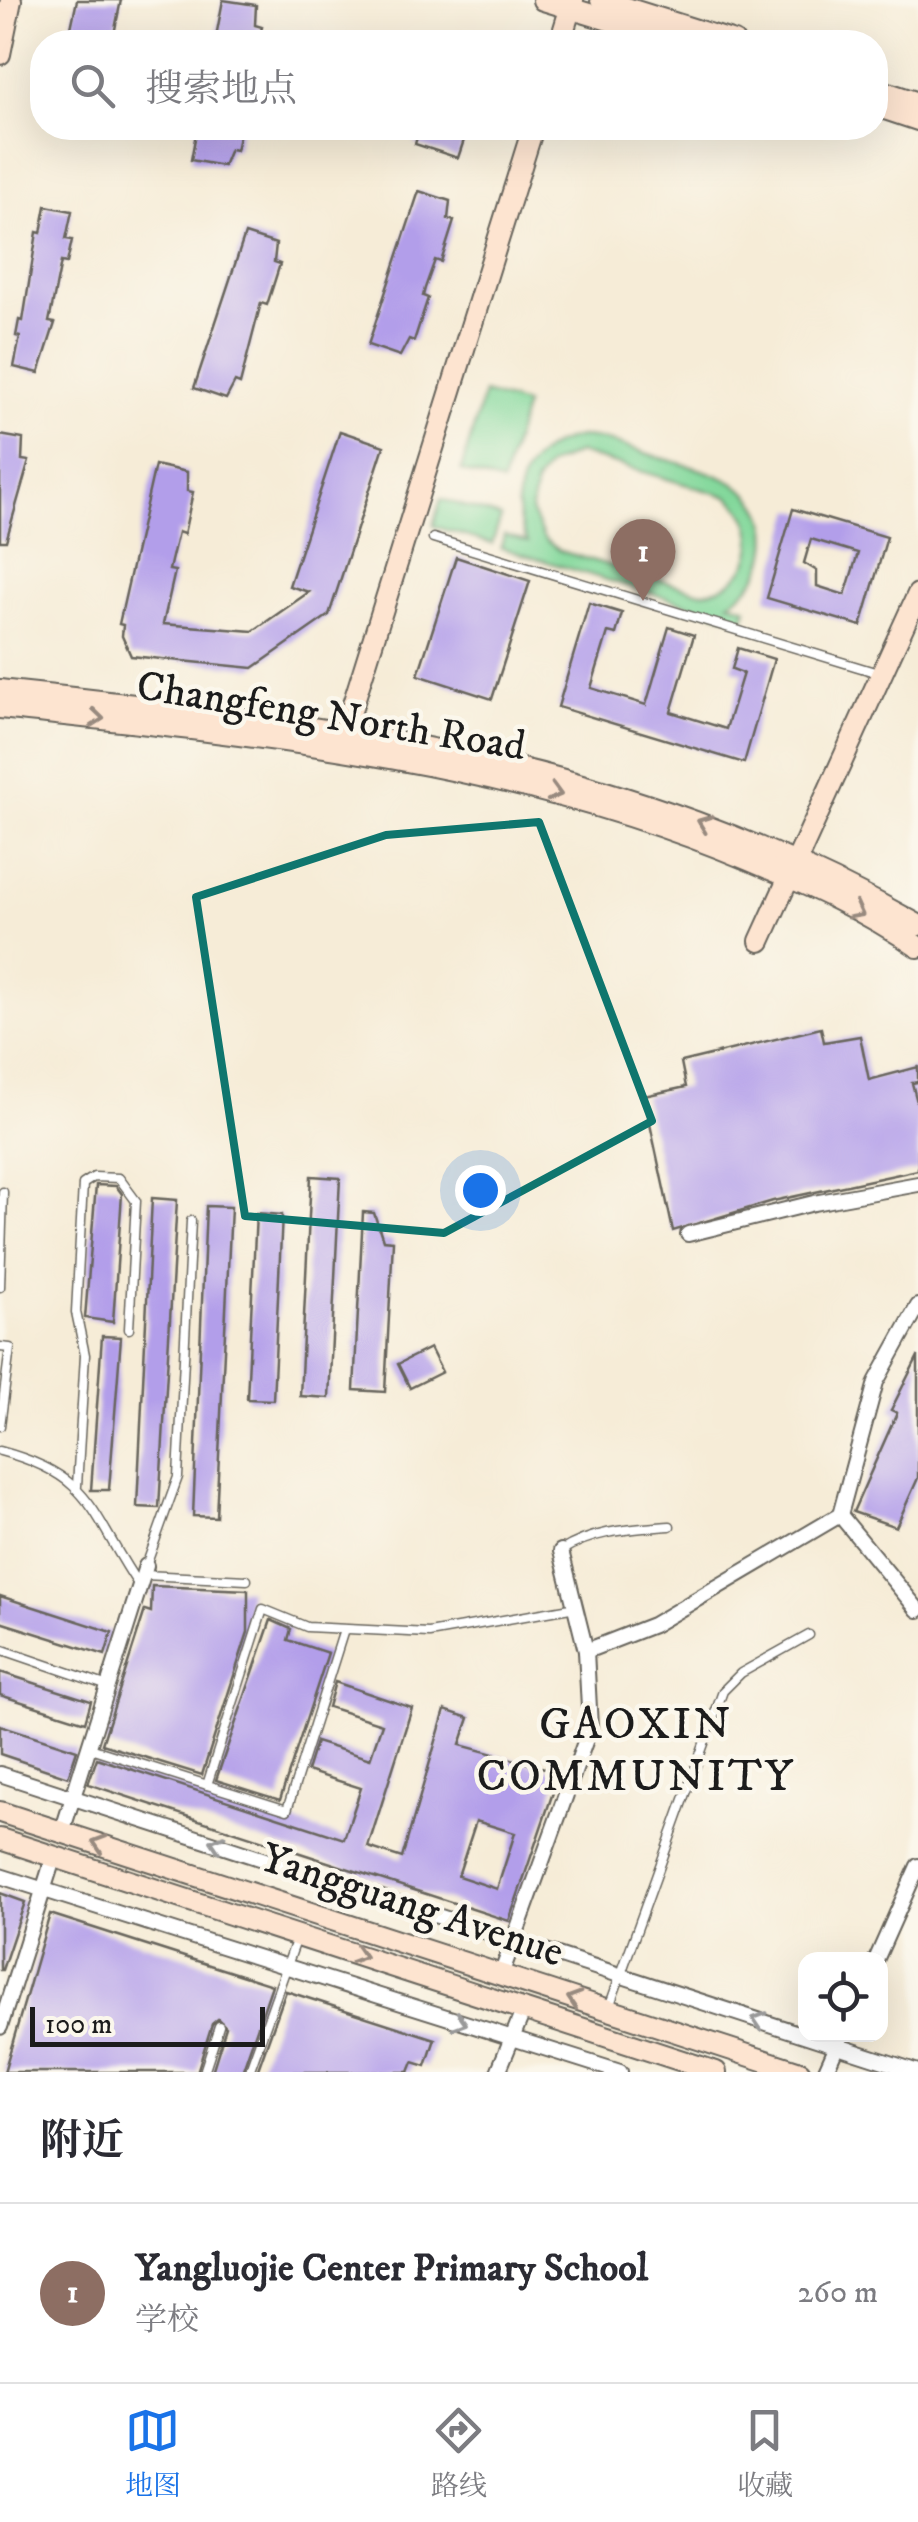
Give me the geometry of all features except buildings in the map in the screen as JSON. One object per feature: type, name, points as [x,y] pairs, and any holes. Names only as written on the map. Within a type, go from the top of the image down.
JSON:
[{"type":"street","points":[[0,54],[12,0]]},
{"type":"street","points":[[543,0],[572,4],[647,30]]},
{"type":"street","points":[[602,0],[696,30]]},
{"type":"street","points":[[564,30],[572,4]]},
{"type":"street","points":[[888,93],[918,103]]},
{"type":"street","points":[[888,110],[918,120]]},
{"type":"street","points":[[345,730],[529,140]]},
{"type":"street","points":[[766,944],[918,594]]},
{"type":"street","points":[[798,872],[918,623]]},
{"type":"street","name":"Changfeng North Road","points":[[0,690],[345,730],[486,757],[609,790],[724,830],[918,947]]},
{"type":"street","name":"Changfeng North Road","points":[[0,708],[320,744],[446,766],[619,812],[798,872],[918,926]]},
{"type":"street","points":[[688,1234],[814,1203],[918,1184]]},
{"type":"street","points":[[586,1651],[653,1624],[840,1514],[872,1393],[918,1306]]},
{"type":"street","points":[[840,1514],[918,1610]]},
{"type":"street","points":[[501,1975],[586,1747],[592,1709],[586,1651],[561,1552]]},
{"type":"street","points":[[62,1832],[143,1576]]},
{"type":"street","points":[[0,1774],[620,1976],[798,2028]]},
{"type":"street","name":"Yangguang Avenue","points":[[0,1812],[800,2072]]},
{"type":"street","name":"Yangguang Avenue","points":[[0,1839],[524,2010],[670,2065],[716,2072]]},
{"type":"street","points":[[0,2027],[54,1856]]},
{"type":"street","points":[[880,1952],[918,1866]]},
{"type":"street","points":[[0,1876],[620,2072]]},
{"type":"street","points":[[498,2072],[524,2010]]},
{"type":"street","points":[[825,2072],[838,2042]]},
{"type":"street","points":[[844,2042],[918,2072]]},
{"type":"lane","points":[[432,538],[882,674]]},
{"type":"lane","points":[[77,1486],[84,1355],[77,1294],[84,1184],[94,1176],[119,1178],[136,1201],[128,1329]]},
{"type":"lane","points":[[0,1288],[3,1192]]},
{"type":"lane","points":[[143,1576],[178,1477],[191,1221]]},
{"type":"lane","points":[[0,1346],[10,1348],[0,1426]]},
{"type":"lane","points":[[0,1451],[41,1462],[77,1486],[143,1576]]},
{"type":"lane","points":[[561,1552],[602,1534],[670,1526]]},
{"type":"lane","points":[[143,1576],[247,1580]]},
{"type":"lane","points":[[207,1784],[264,1609],[307,1627],[429,1633],[576,1607]]},
{"type":"lane","points":[[88,1747],[287,1810],[344,1630]]},
{"type":"lane","points":[[608,2010],[723,1690],[730,1680],[808,1634]]},
{"type":"lane","points":[[0,1648],[108,1686]]},
{"type":"lane","points":[[249,2072],[298,1935]]},
{"type":"lane","points":[[204,2072],[219,2026]]},
{"type":"highlighted area","points":[[539,822],[652,1121],[444,1233],[245,1216],[196,897],[386,835]]},
{"type":"green space","points":[[484,393],[525,405],[502,483],[461,471]]},
{"type":"green space","points":[[581,437],[609,442],[714,474],[748,493],[760,507],[767,548],[754,580],[729,602],[747,608],[743,621],[501,548],[504,535],[528,542],[518,507],[519,490],[534,461],[562,442]],"holes":[[[578,453],[729,497],[742,510],[749,525],[750,555],[733,580],[701,592],[560,551],[544,539],[531,511],[536,482],[549,465]]]},
{"type":"green space","points":[[441,499],[501,517],[492,544],[433,526]]},
{"type":"place","name":"Yangluojie Center Primary School","points":[[643,601]]},
{"type":"district","name":"GAOXIN COMMUNITY","points":[[636,1751]]}]
